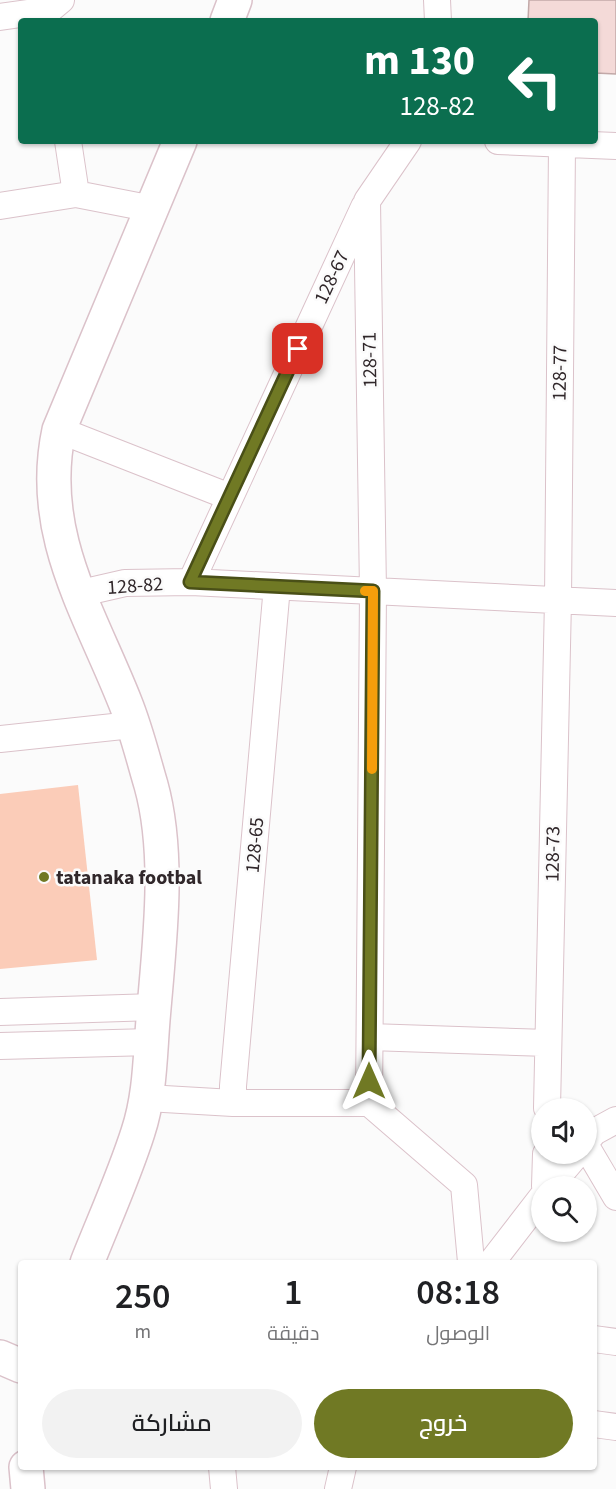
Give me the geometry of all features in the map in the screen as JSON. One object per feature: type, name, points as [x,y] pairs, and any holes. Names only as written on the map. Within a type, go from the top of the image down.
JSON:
[{"type":"street","points":[[228,18],[235,0]]},
{"type":"street","points":[[437,0],[438,18]]},
{"type":"street","points":[[0,17],[54,10]]},
{"type":"street","points":[[68,144],[76,194]]},
{"type":"street","points":[[88,1260],[138,1132],[147,1098],[161,927],[160,841],[152,788],[126,704],[77,594],[63,548],[54,494],[55,451],[59,430],[179,144]]},
{"type":"street","points":[[367,201],[406,144]]},
{"type":"street","points":[[546,144],[616,146]]},
{"type":"street","name":"128-77","points":[[558,600],[562,145]]},
{"type":"street","points":[[0,206],[76,194],[153,209]]},
{"type":"street","name":"128-67","points":[[190,582],[367,201]]},
{"type":"street","name":"128-71","points":[[367,201],[373,591],[369,1103]]},
{"type":"street","points":[[59,430],[230,497]]},
{"type":"street","name":"128-82","points":[[77,594],[125,584],[190,582],[616,603]]},
{"type":"street","name":"128-65","points":[[233,1103],[277,586]]},
{"type":"street","name":"128-73","points":[[547,1098],[558,600]]},
{"type":"street","points":[[0,739],[132,725]]},
{"type":"street","points":[[0,1012],[154,1006]]},
{"type":"street","points":[[369,1037],[548,1043]]},
{"type":"street","points":[[0,1046],[151,1042]]},
{"type":"street","points":[[147,1098],[233,1103],[369,1103],[464,1185],[471,1260]]},
{"type":"street","points":[[597,1130],[616,1120]]},
{"type":"street","points":[[597,1163],[616,1197]]},
{"type":"street","points":[[558,1176],[569,1164]]},
{"type":"street","points":[[493,1260],[531,1210]]},
{"type":"street","points":[[597,1339],[616,1342]]},
{"type":"street","points":[[0,1358],[18,1365]]},
{"type":"street","points":[[597,1424],[616,1427]]},
{"type":"street","points":[[26,1470],[28,1489]]},
{"type":"street","points":[[222,1470],[224,1489]]},
{"type":"street","points":[[338,1489],[342,1470]]},
{"type":"shaded area","name":"tatanaka footbal","points":[[78,785],[97,960],[0,969],[0,794]]},
{"type":"building","points":[[529,0],[616,0],[616,74],[598,73],[598,18],[528,18]]},
{"type":"slow traffic","points":[[365,591],[373,591],[372,769]]},
{"type":"place","name":"tatanaka footbal","points":[[44,877]]},
{"type":"route","points":[[298,349],[190,582],[373,591],[369,1081]]}]
